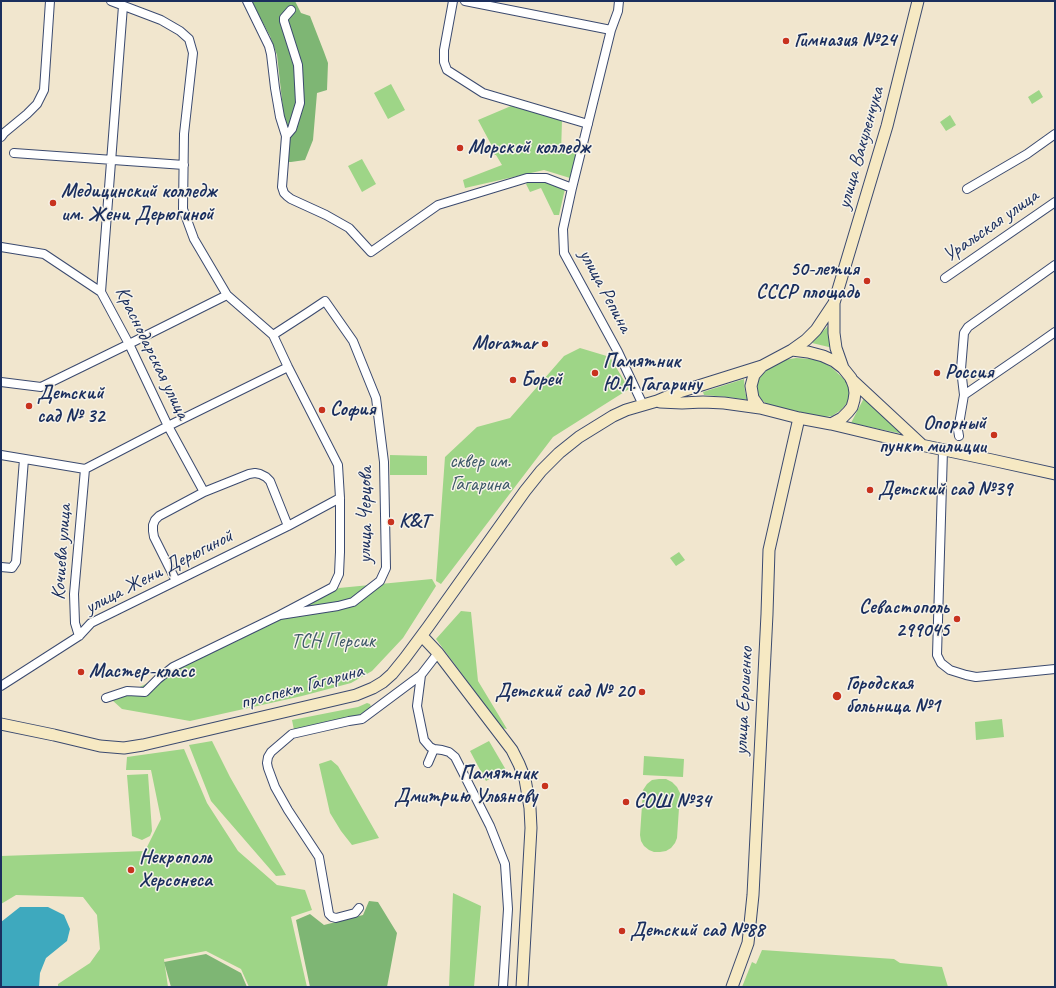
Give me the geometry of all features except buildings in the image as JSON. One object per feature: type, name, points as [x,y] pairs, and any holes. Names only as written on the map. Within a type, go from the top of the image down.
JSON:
[{"type":"main road","name":"улица Вакуленчука","points":[[843,368],[836,348],[834,333],[834,303],[887,126],[918,1]]},
{"type":"main road","name":"улица Вакуленчука","points":[[792,350],[806,340],[816,330],[834,303]]},
{"type":"main road","points":[[831,424],[842,418],[852,407],[855,393],[854,386],[850,378],[843,368],[834,361],[808,352],[792,350],[762,366],[754,375],[751,386],[753,398],[760,408],[799,418],[1055,474]]},
{"type":"main road","name":"проспект Гагарина","points":[[1,724],[100,746],[124,748],[143,745],[356,695],[373,688],[392,674],[422,636],[525,491],[559,453],[579,437],[613,416],[626,410],[762,366]]},
{"type":"main road","points":[[850,378],[923,445]]},
{"type":"main road","name":"проспект Гагарина","points":[[657,401],[682,403],[724,403],[760,408]]},
{"type":"main road","name":"улица Ерошенко","points":[[732,987],[748,942],[753,895],[769,550],[799,418]]},
{"type":"main road","points":[[422,636],[438,653],[512,750],[525,779],[530,808],[531,828],[522,987]]},
{"type":"street","points":[[1,137],[37,104],[44,90],[50,1]]},
{"type":"street","points":[[111,1],[161,20],[180,31],[189,39],[193,53],[184,134],[183,209],[194,239],[226,295],[273,335],[338,466],[340,498],[339,574],[333,587],[280,615]]},
{"type":"street","points":[[247,1],[270,50],[280,117],[286,136],[282,188],[284,193],[292,199],[349,228],[371,252],[438,205],[527,178],[546,178],[572,188]]},
{"type":"street","points":[[453,1],[444,50],[444,62],[447,70],[483,93],[588,124]]},
{"type":"street","points":[[465,1],[611,30]]},
{"type":"street","name":"улица Репина","points":[[619,1],[618,11],[611,30],[563,229],[564,253],[618,352],[643,405]]},
{"type":"street","name":"Краснодарская улица","points":[[123,6],[100,292],[129,344],[168,426],[204,492]]},
{"type":"street","points":[[286,136],[292,129],[300,103],[298,65],[284,22],[284,18],[291,10]]},
{"type":"street","points":[[967,189],[1027,154],[1055,134]]},
{"type":"street","points":[[14,154],[111,159],[184,165]]},
{"type":"street","name":"Уральская улица","points":[[946,278],[1055,202]]},
{"type":"street","points":[[1,247],[44,254],[100,292]]},
{"type":"street","points":[[959,436],[958,430],[964,395],[961,369],[964,333],[968,327],[1055,265]]},
{"type":"street","points":[[1,382],[41,387],[226,295]]},
{"type":"street","name":"улица Черцова","points":[[106,698],[127,691],[145,692],[173,667],[280,615],[338,606],[353,602],[380,581],[386,568],[384,462],[376,398],[353,341],[325,301],[273,335]]},
{"type":"street","points":[[964,395],[1055,332]]},
{"type":"street","points":[[1,455],[85,469],[288,367]]},
{"type":"street","points":[[943,450],[937,655],[941,663],[950,670],[976,677],[1055,669]]},
{"type":"street","points":[[1,567],[12,568],[16,562],[24,459]]},
{"type":"street","name":"Кочиева улица","points":[[79,636],[75,622],[74,594],[85,469]]},
{"type":"street","points":[[176,581],[154,537],[153,525],[159,516],[204,492],[249,474],[260,474],[270,481],[288,526]]},
{"type":"street","name":"улица Жени Дерюгиной","points":[[1,686],[79,636],[91,623],[288,526],[340,498]]},
{"type":"street","points":[[359,908],[355,913],[336,918],[330,916],[319,857],[288,810],[275,787],[268,768],[268,757],[271,752],[292,734],[362,719],[421,675],[438,653]]},
{"type":"street","points":[[421,675],[417,706],[424,740],[434,749],[449,752],[454,757],[490,826],[505,864],[508,909],[503,987]]},
{"type":"street","points":[[428,763],[434,749]]},
{"type":"green space","points":[[251,1],[295,1],[301,13],[310,16],[328,63],[327,90],[317,93],[313,140],[305,160],[286,162],[283,109],[277,55],[270,36]]},
{"type":"green space","points":[[391,84],[405,110],[388,119],[374,93]]},
{"type":"green space","points":[[1039,90],[1043,97],[1032,104],[1028,97]]},
{"type":"green space","points":[[511,106],[562,120],[561,153],[576,153],[570,178],[544,170],[465,188],[463,180],[502,165],[491,148],[493,148],[478,120]]},
{"type":"green space","points":[[950,115],[956,125],[946,131],[940,122]]},
{"type":"green space","points":[[362,159],[376,184],[362,192],[348,166]]},
{"type":"green space","points":[[529,181],[547,181],[565,189],[559,215],[554,215],[541,188],[530,192],[526,184]]},
{"type":"green space","points":[[831,323],[833,348],[812,343],[820,334]]},
{"type":"green space","name":"сквер им. Гагарина","points":[[580,348],[610,357],[629,389],[553,437],[441,584],[436,581],[445,457],[477,427],[510,418],[564,356]]},
{"type":"green space","points":[[796,358],[821,361],[831,367],[845,380],[849,387],[849,396],[847,403],[841,410],[832,416],[824,417],[768,405],[763,401],[759,396],[757,388],[757,382],[761,375],[775,364],[784,360]]},
{"type":"green space","points":[[744,379],[745,392],[748,400],[704,395],[703,392]]},
{"type":"green space","points":[[864,398],[903,434],[851,423]]},
{"type":"green space","points":[[390,455],[427,456],[427,475],[390,475]]},
{"type":"green space","points":[[679,552],[685,560],[676,566],[670,558]]},
{"type":"green space","name":"ТСН Персик","points":[[432,579],[436,586],[403,638],[372,671],[351,683],[302,696],[190,721],[122,709],[112,700],[239,640],[339,588]]},
{"type":"green space","points":[[461,611],[471,612],[478,681],[507,729],[502,728],[436,639]]},
{"type":"green space","points":[[367,703],[370,704],[371,707],[357,716],[294,730],[292,720],[358,707]]},
{"type":"green space","points":[[1002,719],[1004,737],[976,740],[975,722]]},
{"type":"green space","points":[[212,741],[230,777],[286,875],[276,876],[211,801],[189,745]]},
{"type":"green space","points":[[489,741],[506,770],[486,781],[470,751]]},
{"type":"green space","name":"Некрополь Херсонеса","points":[[184,749],[207,803],[238,851],[277,885],[305,890],[312,910],[291,917],[307,987],[249,987],[241,969],[206,951],[164,959],[168,987],[58,987],[58,984],[90,963],[100,949],[97,915],[83,897],[16,895],[1,904],[1,856],[145,851],[161,819],[151,770],[126,770],[127,757]]},
{"type":"green space","points":[[644,756],[684,759],[683,777],[643,775]]},
{"type":"green space","points":[[331,760],[338,766],[379,838],[352,845],[341,831],[330,813],[319,764]]},
{"type":"green space","points":[[148,774],[152,831],[150,836],[142,840],[132,836],[127,775]]},
{"type":"green space","points":[[666,779],[672,782],[680,793],[677,838],[671,848],[666,851],[654,852],[644,846],[641,841],[640,835],[643,790],[652,780]]},
{"type":"green space","points":[[453,893],[481,906],[474,987],[449,987]]},
{"type":"green space","points":[[369,901],[378,902],[397,933],[387,987],[310,987],[296,920],[310,914],[324,925],[363,915]]},
{"type":"green space","points":[[762,950],[894,959],[900,963],[942,967],[948,987],[742,987],[752,962],[756,964]]},
{"type":"green space","points":[[206,954],[241,973],[247,987],[171,987],[164,962]]},
{"type":"water","points":[[20,907],[48,907],[64,915],[70,929],[67,941],[46,958],[40,973],[39,987],[1,987],[1,922]]},
{"type":"place","name":"Гимназия №24","points":[[786,41]]},
{"type":"place","name":"Морской колледж","points":[[460,148]]},
{"type":"place","name":"Медицинский колледж им. Жени Дерюгиной","points":[[53,203]]},
{"type":"place","name":"50-летия СССР площадь","points":[[867,281]]},
{"type":"place","name":"Moramar","points":[[545,344]]},
{"type":"place","name":"Памятник Ю.А. Гагарину","points":[[595,373]]},
{"type":"place","name":"Россия","points":[[937,373]]},
{"type":"place","name":"Борей","points":[[513,380]]},
{"type":"place","name":"Детский сад № 32","points":[[29,406]]},
{"type":"place","name":"София","points":[[322,410]]},
{"type":"place","name":"Опорный пункт милиции","points":[[994,435]]},
{"type":"place","name":"Детский сад №39","points":[[870,490]]},
{"type":"place","name":"К&Т","points":[[391,522]]},
{"type":"place","name":"Севастополь 299045","points":[[957,619]]},
{"type":"place","name":"Мастер-класс","points":[[81,672]]},
{"type":"place","name":"Детский сад № 20","points":[[642,692]]},
{"type":"place","name":"Городская больница №1","points":[[837,696]]},
{"type":"place","name":"Памятник Дмитрию Ульянову","points":[[545,786]]},
{"type":"place","name":"СОШ №34","points":[[626,802]]},
{"type":"place","name":"Некрополь Херсонеса","points":[[131,870]]},
{"type":"place","name":"Детский сад №88","points":[[622,931]]}]
